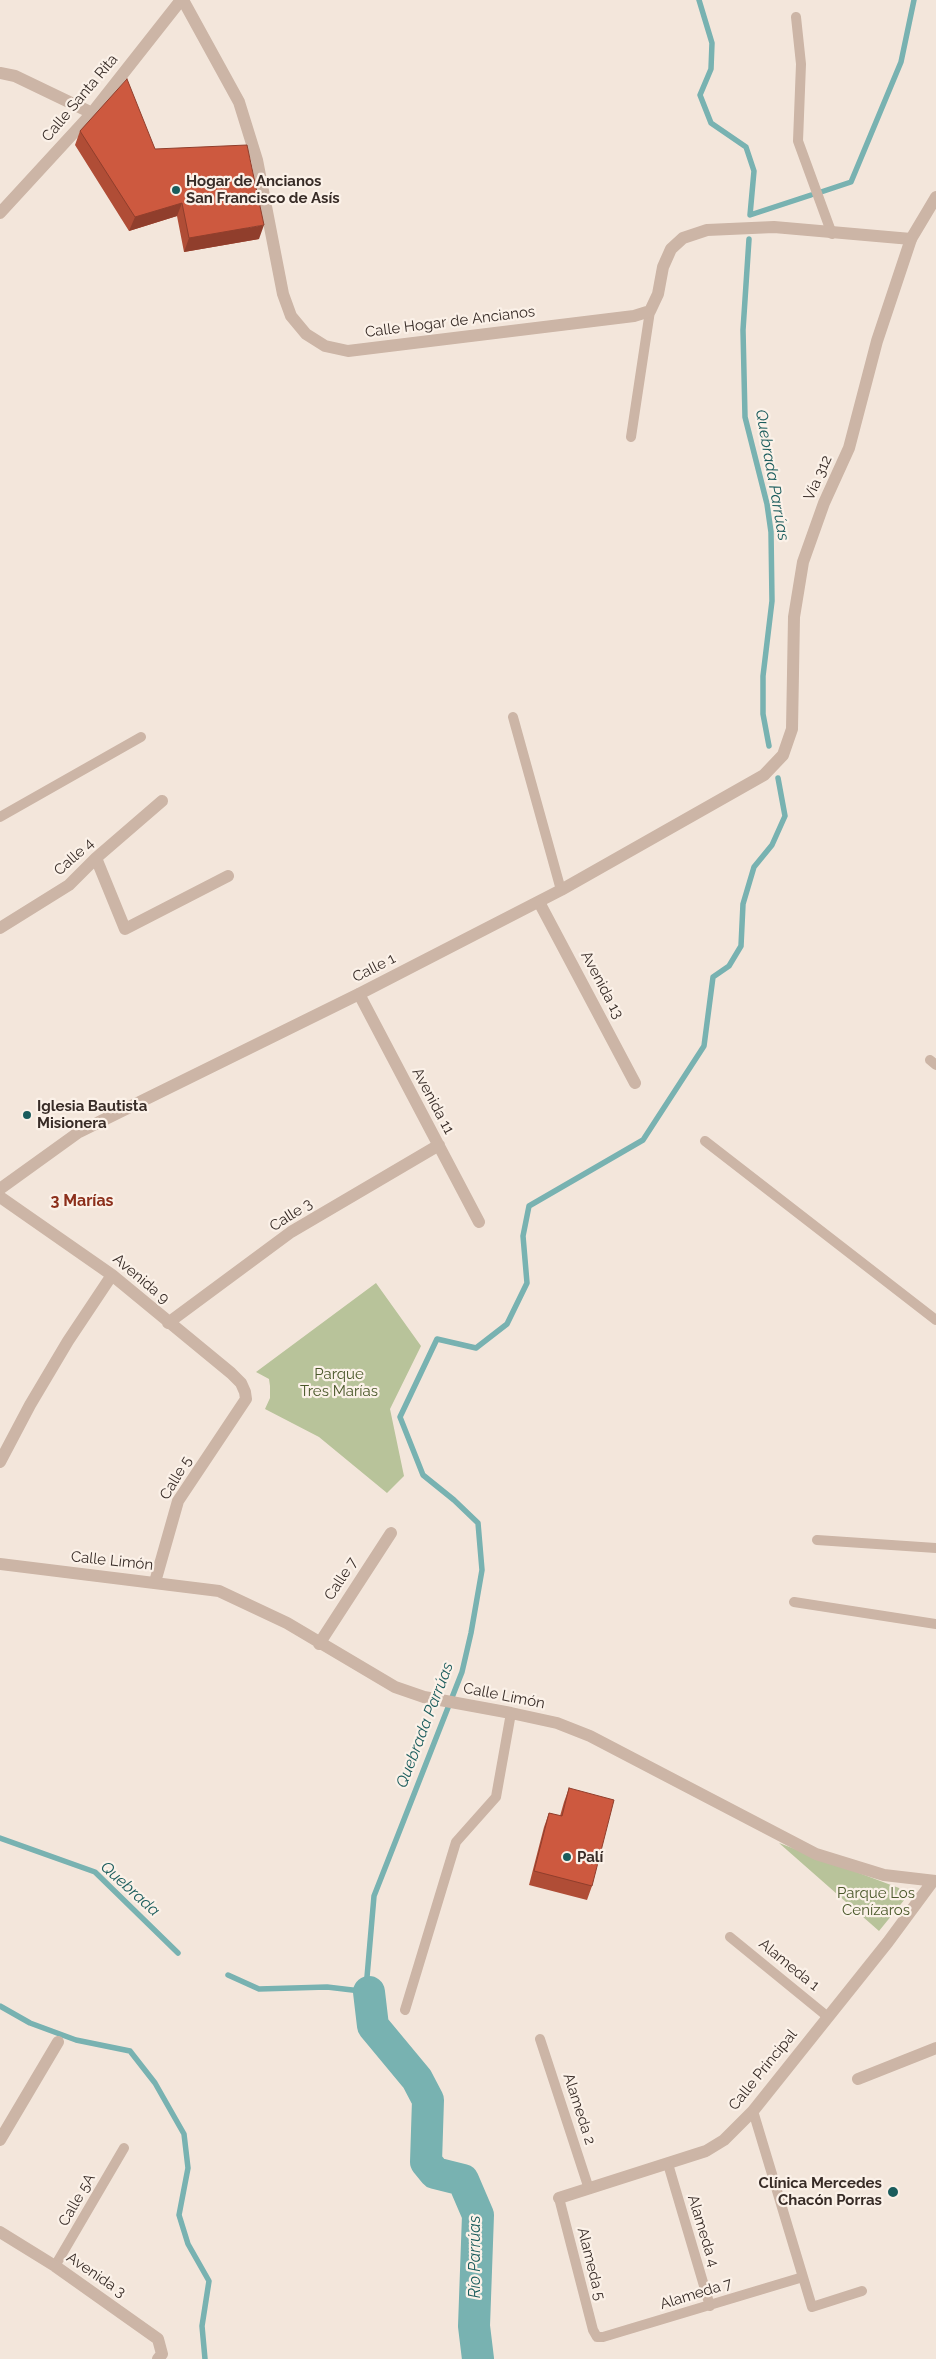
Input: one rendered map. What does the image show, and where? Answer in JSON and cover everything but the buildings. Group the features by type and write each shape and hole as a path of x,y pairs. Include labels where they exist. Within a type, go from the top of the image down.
{"street":[{"name":"Calle Santa Rita","path":"0,213 92,113 182,0"},
{"name":"Calle Hogar de Ancianos","path":"182,0 239,102 257,160 283,294 291,316 306,334 325,346 348,351 634,316 650,312"},
{"path":"0,73 15,76 92,113"},
{"name":"Vía 312","path":"764,775 783,755 792,729 794,616 803,562 824,503 849,448 877,341 911,239 936,197"},
{"path":"650,312 658,294 663,267 671,249 684,238 708,230 774,227 832,234 911,239"},
{"name":"Calle 1","path":"0,1189 79,1132 359,994 539,902 764,775"},
{"name":"Calle 4","path":"0,928 69,885 96,858 162,800"},
{"path":"96,858 125,929 228,876"},
{"name":"Avenida 13","path":"539,902 635,1083"},
{"name":"Avenida 11","path":"359,994 479,1222"},
{"name":"Calle 3","path":"168,1322 292,1232 438,1146"},
{"name":"Avenida 9","path":"0,1196 112,1275 231,1373 241,1383 246,1399"},
{"path":"0,1462 30,1405 68,1341 112,1275"},
{"name":"Calle 5","path":"155,1582 178,1501 246,1399"},
{"name":"Calle 7","path":"319,1644 391,1532"},
{"name":"Calle Limón","path":"0,1564 219,1591 287,1623 319,1644 394,1687 424,1697 511,1713 557,1724 590,1736 816,1854 884,1874 935,1881"},
{"name":"Calle Principal","path":"559,2198 668,2164 706,2151 716,2145 753,2111 935,1881"},
{"path":"0,2140 58,2042"},
{"path":"858,2079 936,2048"},
{"name":"Avenida 3","path":"0,2232 56,2266 158,2339 160,2356"}],"lane":[{"path":"796,17 801,64 798,141 832,234"},
{"path":"631,437 650,312"},
{"path":"513,717 560,890"},
{"path":"0,817 141,737"},
{"path":"705,1141 936,1320"},
{"path":"817,1540 936,1548"},
{"path":"794,1602 936,1624"},
{"path":"405,2010 456,1842 496,1796 511,1713"},
{"name":"Alameda 1","path":"730,1937 828,2017"},
{"name":"Alameda 2","path":"540,2039 589,2189"},
{"path":"753,2111 812,2307 862,2291"},
{"name":"Calle 5A","path":"56,2266 124,2148"},
{"name":"Alameda 4","path":"668,2164 710,2306"},
{"name":"Alameda 5","path":"559,2198 593,2330 597,2337"},
{"name":"Alameda 7","path":"597,2337 603,2337 710,2306 803,2277"}],"green space":[{"name":"Parque Tres Marías","path":"376,1283 421,1346 390,1409 404,1476 387,1493 319,1437 265,1409 270,1398 269,1379 256,1372"},
{"name":"Parque Los Cenízaros","path":"779,1843 899,1888 905,1899 879,1931"}],"waterway":[{"name":"Quebrada Parrúas","path":"699,0 712,43 711,69 700,95 711,123 746,147 754,171 750,215 811,195"},
{"path":"821,192 851,182 901,62 914,0"},
{"name":"Quebrada Parrúas","path":"749,239 743,330 745,417 767,504 771,532 772,601 763,676 763,714 769,746"},
{"name":"Quebrada Parrúas","path":"228,1975 259,1989 327,1987 369,1992 367,1977 374,1896 462,1672 482,1570 478,1523 454,1500 423,1475 400,1417 437,1339 476,1348 507,1324 527,1283 523,1236 529,1206 643,1140 704,1046 713,977 729,966 741,946 743,904 754,867 772,845 785,816 778,778"},
{"name":"Quebrada","path":"0,1838 95,1872 178,1953"},
{"name":"Río Parrúas","path":"369,1992 373,2026 417,2079 428,2100 426,2162 435,2173 463,2180 478,2215 474,2326 478,2359"},
{"path":"0,2006 30,2023 76,2040 130,2051 155,2083 184,2134 188,2168 179,2215 188,2244 209,2281 202,2326 205,2359"}],"place":[{"name":"Hogar de Ancianos San Francisco de Asís","path":"176,190"},
{"name":"Iglesia Bautista Misionera","path":"27,1115"},
{"name":"Palí","path":"567,1857"},
{"name":"Clínica Mercedes Chacón Porras","path":"893,2192"}],"district":[{"name":"3 Marías","path":"82,1201"}]}
